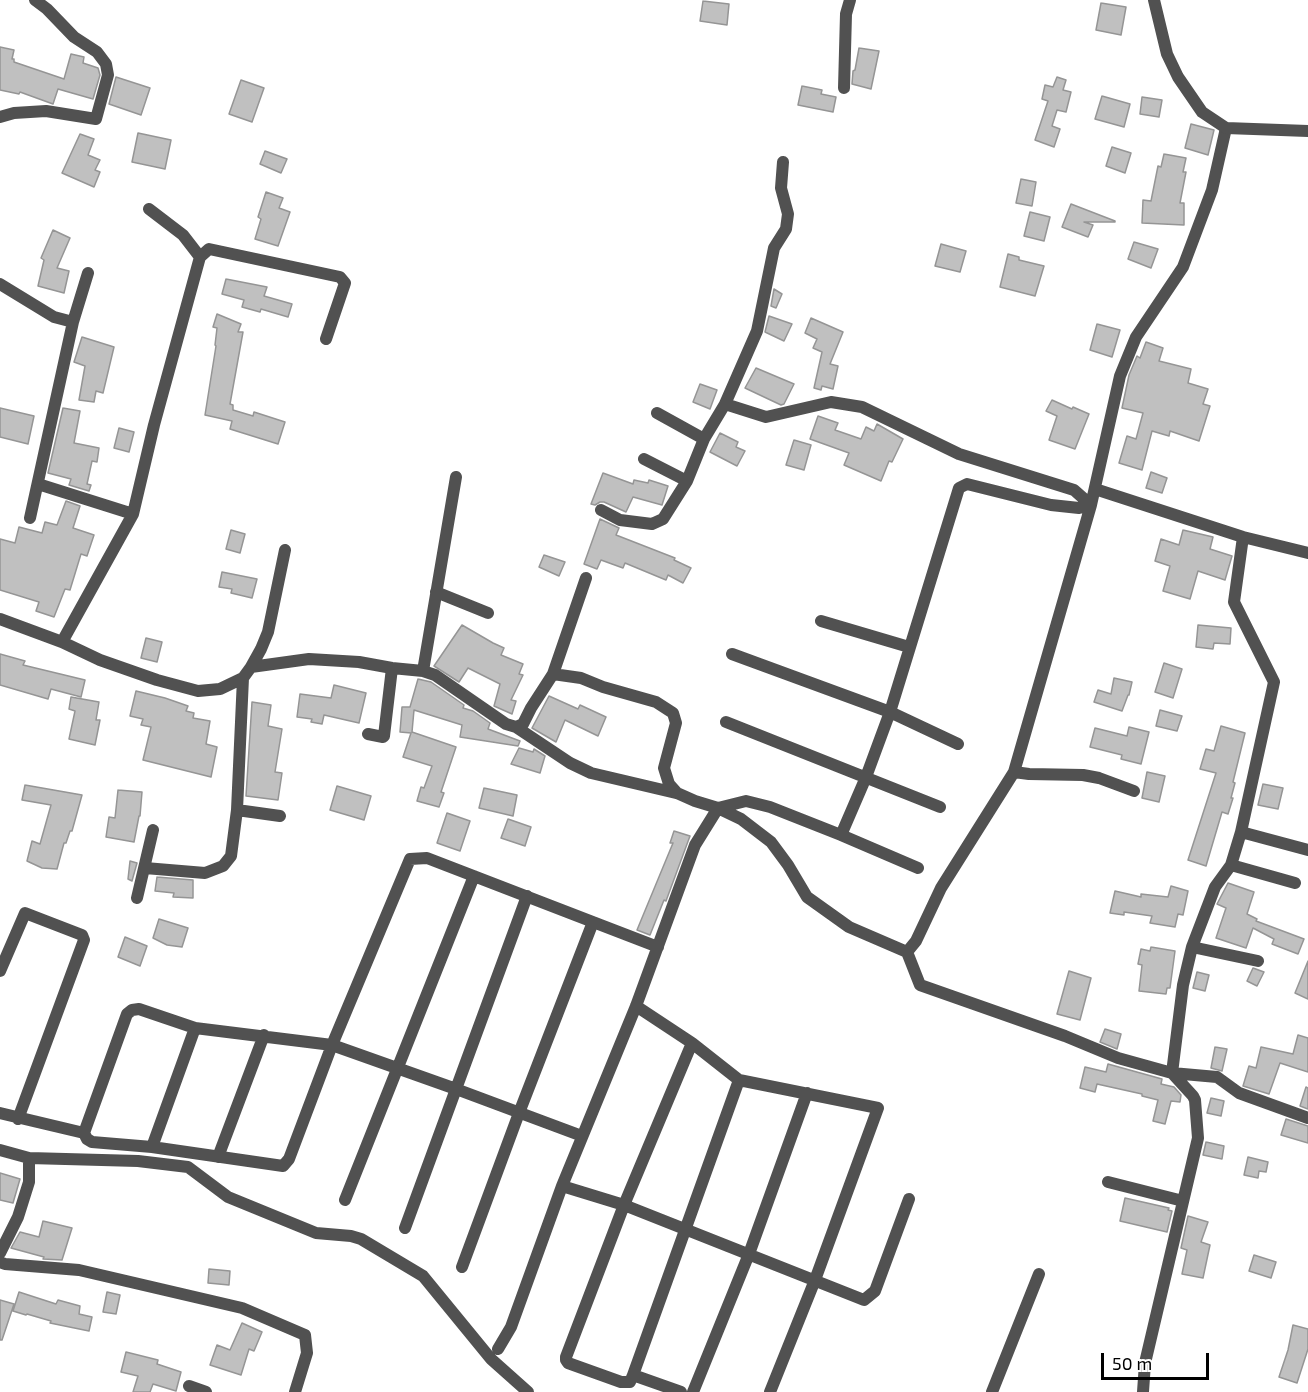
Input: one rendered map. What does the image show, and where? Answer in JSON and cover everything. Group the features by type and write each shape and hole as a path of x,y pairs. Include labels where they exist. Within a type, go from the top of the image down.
{"street":[{"path":"0,117 14,113 46,111 96,119 108,75 106,64 97,52 74,37 35,0"},
{"path":"844,88 846,14 850,0"},
{"path":"1154,0 1167,54 1178,77 1202,112 1226,128 1308,131"},
{"path":"907,952 916,941 941,888 1014,772 1091,505 1120,376 1136,337 1183,267 1212,190 1226,128"},
{"path":"601,510 620,520 652,524 663,519 687,482 704,440 725,404 757,331 774,248 786,229 788,214 781,188 783,162"},
{"path":"149,210 183,235 200,257"},
{"path":"62,642 133,514 157,413 200,257 209,249 340,277 345,283 326,339"},
{"path":"30,518 74,322 88,273"},
{"path":"0,284 54,317 74,322"},
{"path":"725,404 766,417 831,402 862,407 959,454 1074,490 1091,505"},
{"path":"657,412 704,440"},
{"path":"644,459 687,482"},
{"path":"423,670 456,477"},
{"path":"38,484 133,514"},
{"path":"842,835 890,712 959,488 967,484 1051,505 1079,508 1091,505"},
{"path":"1095,489 1243,537 1308,553"},
{"path":"1143,1392 1145,1363 1198,1138 1196,1100 1172,1073 1183,985 1192,947 1215,887 1231,865 1241,832 1274,682 1234,602 1243,537"},
{"path":"0,619 156,680 198,691 220,689 243,678 261,649 268,632 285,550"},
{"path":"516,727 523,724 553,674 586,578"},
{"path":"436,592 488,613"},
{"path":"821,621 909,647"},
{"path":"732,654 890,712 958,744"},
{"path":"251,667 309,659 359,662 392,668 423,670 435,675 506,724 516,727 570,763 591,773 677,793 741,819 771,842 807,897 849,927 907,952 920,985 1065,1036 1118,1058 1172,1073 1217,1077 1239,1093 1308,1118"},
{"path":"368,734 384,736 392,668"},
{"path":"553,674 581,678 603,687 656,702 673,713 676,723 664,768 669,784 677,793"},
{"path":"145,868 205,873 223,866 231,856 237,810 243,678"},
{"path":"726,722 940,807"},
{"path":"1014,772 1100,778 1134,791"},
{"path":"498,1349 511,1328 562,1186 636,1006 695,845 718,808 746,801 770,807 918,868"},
{"path":"237,810 280,816"},
{"path":"137,898 153,830"},
{"path":"1241,832 1308,850"},
{"path":"582,1136 332,1045 195,1028 139,1009 127,1014 84,1133 92,1142 152,1147 283,1166 289,1159 332,1045 410,859 427,858 658,947"},
{"path":"1231,865 1295,882"},
{"path":"345,1200 474,876"},
{"path":"405,1228 527,896"},
{"path":"0,971 25,913 81,935 84,940 18,1119"},
{"path":"462,1267 593,922"},
{"path":"1192,947 1258,962"},
{"path":"636,1006 692,1043 739,1080 878,1108 815,1280 770,1392"},
{"path":"152,1147 195,1028"},
{"path":"219,1157 264,1035"},
{"path":"692,1043 624,1205 566,1357 568,1363 621,1382 630,1382 739,1080"},
{"path":"693,1392 749,1254 807,1093"},
{"path":"0,1113 84,1133"},
{"path":"0,1150 29,1158 138,1161 188,1167 228,1197 316,1233 361,1239 423,1276 491,1359 528,1392"},
{"path":"0,1253 18,1217 28,1182 29,1158"},
{"path":"1108,1182 1183,1201"},
{"path":"562,1186 624,1205 864,1300 875,1291 909,1199"},
{"path":"0,1262 79,1270 242,1308 305,1335 307,1353 294,1392"},
{"path":"993,1392 1039,1274"},
{"path":"633,1375 681,1392"},
{"path":"189,1386 206,1392"}],"building":[{"path":"703,1 729,4 727,25 700,21"},
{"path":"1101,3 1126,7 1121,35 1096,30"},
{"path":"0,47 14,50 12,59 14,62 64,79 71,54 84,57 83,63 98,68 100,75 93,99 58,89 53,104 20,92 19,94 0,90"},
{"path":"859,48 879,51 871,89 852,84"},
{"path":"116,77 150,88 141,115 109,104"},
{"path":"1057,77 1066,80 1063,90 1071,92 1066,112 1057,110 1052,126 1060,129 1054,147 1035,140 1048,101 1042,99 1045,85 1053,87"},
{"path":"241,80 264,88 252,122 229,114"},
{"path":"802,86 822,90 821,94 836,97 833,112 798,105"},
{"path":"1102,96 1130,104 1124,127 1095,119"},
{"path":"1142,97 1162,100 1159,117 1140,114"},
{"path":"1191,124 1214,130 1208,155 1185,148"},
{"path":"138,133 171,140 165,169 132,162"},
{"path":"80,134 94,139 88,155 100,160 95,170 100,172 94,187 62,173"},
{"path":"1112,147 1131,153 1125,173 1106,166"},
{"path":"265,151 287,159 281,173 260,164"},
{"path":"1164,154 1186,158 1183,172 1186,172 1180,203 1184,203 1184,225 1142,223 1143,200 1151,201 1158,166 1161,167"},
{"path":"1021,179 1036,182 1032,206 1016,203"},
{"path":"266,192 283,198 279,208 290,212 278,246 255,239 261,219 258,217"},
{"path":"1071,204 1115,222 1084,222 1093,225 1088,237 1062,227"},
{"path":"1030,212 1050,217 1044,241 1024,236"},
{"path":"53,230 70,238 57,268 69,271 64,293 38,286 44,260 41,258"},
{"path":"1134,242 1158,249 1151,268 1128,259"},
{"path":"941,244 966,251 960,272 935,266"},
{"path":"1008,254 1019,257 1019,260 1044,266 1035,296 1000,287"},
{"path":"226,279 267,287 264,296 292,304 288,317 261,309 260,312 242,307 244,300 222,294"},
{"path":"774,289 782,294 776,308 771,306"},
{"path":"217,314 241,324 238,332 243,332 230,404 233,405 233,410 253,416 254,412 285,422 278,444 230,429 232,421 205,415 216,346 217,328 213,327"},
{"path":"769,316 792,324 784,341 765,332"},
{"path":"811,318 843,332 830,364 838,366 833,389 822,386 821,390 814,388 822,352 813,348 817,339 805,333"},
{"path":"1097,324 1120,330 1112,357 1090,350"},
{"path":"82,337 114,347 103,393 96,391 94,402 79,400 85,366 74,362"},
{"path":"1146,342 1163,348 1159,361 1191,369 1188,383 1208,389 1203,404 1210,406 1199,441 1170,431 1169,436 1152,431 1142,470 1119,463 1127,436 1136,439 1143,413 1122,408 1129,375 1137,356 1140,358"},
{"path":"756,368 794,384 784,404 781,405 745,388"},
{"path":"700,384 717,390 710,409 693,402"},
{"path":"1052,400 1089,414 1075,449 1049,440 1057,416 1046,411"},
{"path":"0,408 34,416 28,444 0,437"},
{"path":"63,408 80,411 74,443 99,448 97,462 92,461 87,484 91,485 89,491 69,485 71,479 48,473"},
{"path":"818,416 838,423 835,430 861,439 866,427 874,431 877,424 903,439 892,462 889,461 881,481 844,465 849,453 810,439"},
{"path":"119,428 134,432 129,452 114,448"},
{"path":"720,433 738,442 736,447 745,451 737,466 710,452"},
{"path":"794,440 811,445 804,470 786,465"},
{"path":"1151,472 1167,478 1162,493 1146,488"},
{"path":"603,473 633,484 634,480 648,483 649,480 668,486 662,505 633,497 626,512 604,502 591,504"},
{"path":"66,501 80,506 73,528 94,535 87,556 81,554 70,590 65,589 54,617 36,611 39,602 0,590 0,539 15,543 19,527 42,533 45,522 57,525"},
{"path":"600,519 619,528 616,535 675,558 674,560 691,568 683,583 668,575 666,580 625,563 623,568 601,560 597,569 584,564"},
{"path":"231,530 245,534 240,553 226,549"},
{"path":"1183,530 1213,537 1210,549 1232,556 1225,580 1198,571 1190,599 1163,591 1170,566 1155,561 1161,539 1179,545"},
{"path":"544,555 565,562 559,576 539,567"},
{"path":"222,572 257,579 252,598 231,593 232,589 219,587"},
{"path":"462,625 504,648 501,655 523,664 519,674 523,675 511,700 516,701 512,714 494,706 500,684 468,668 459,682 434,666"},
{"path":"1198,625 1231,628 1230,644 1214,643 1213,649 1196,647"},
{"path":"146,638 162,642 157,662 141,658"},
{"path":"0,654 25,661 23,665 85,680 81,697 51,689 48,699 0,685"},
{"path":"1164,663 1182,669 1173,698 1155,692"},
{"path":"1114,678 1132,682 1122,711 1094,702 1098,690 1111,694"},
{"path":"418,679 431,682 464,705 463,708 473,711 490,723 488,729 520,741 518,746 460,737 462,725 414,710 412,732 456,747 441,792 444,793 439,807 417,801 421,787 424,788 432,766 403,757 411,733 400,732 402,707 410,707"},
{"path":"334,685 366,693 359,723 324,715 322,724 311,722 312,719 297,717 300,694 331,698"},
{"path":"136,691 188,706 186,711 194,713 193,718 210,721 206,744 217,747 211,777 143,760 151,727 141,725 143,719 130,716"},
{"path":"549,696 578,709 580,705 606,717 598,736 565,720 556,742 532,728"},
{"path":"71,697 99,702 96,720 100,720 95,745 69,739 75,711 69,709"},
{"path":"252,702 271,705 268,726 282,729 275,772 282,773 278,800 246,796"},
{"path":"1160,710 1182,716 1177,731 1156,726"},
{"path":"1221,726 1245,733 1233,782 1235,783 1231,798 1233,798 1228,814 1222,812 1206,866 1188,860 1216,773 1200,769 1206,749 1214,751"},
{"path":"1129,727 1149,732 1141,764 1121,759 1122,755 1090,747 1095,728 1127,736"},
{"path":"519,748 533,752 534,749 545,756 540,773 511,764"},
{"path":"1147,772 1165,776 1159,802 1142,798"},
{"path":"1263,784 1283,788 1278,809 1258,805"},
{"path":"25,785 82,795 72,831 64,843 57,869 42,868 27,861 32,841 40,844 51,805 22,800"},
{"path":"337,786 371,796 364,820 330,810"},
{"path":"484,788 517,795 513,816 479,808"},
{"path":"118,790 142,792 140,816 134,842 106,837 109,817 115,818"},
{"path":"447,813 470,821 460,851 437,843"},
{"path":"508,819 531,827 525,846 501,838"},
{"path":"674,831 690,836 666,901 664,900 650,935 637,930 673,843 670,843"},
{"path":"130,861 137,863 132,881 128,879"},
{"path":"157,877 193,880 193,898 173,897 174,893 155,891"},
{"path":"1228,883 1254,892 1247,914 1257,919 1256,921 1304,939 1298,954 1272,944 1274,939 1253,928 1246,948 1216,938 1226,908 1217,904"},
{"path":"1171,886 1188,891 1183,915 1178,914 1175,927 1150,923 1152,916 1124,912 1124,915 1110,913 1115,891 1141,897 1141,894 1168,897"},
{"path":"159,919 188,928 182,947 167,945 153,938"},
{"path":"125,937 147,946 140,966 118,957"},
{"path":"1151,947 1175,951 1170,988 1167,988 1166,994 1139,991 1142,965 1138,964 1141,949 1150,951"},
{"path":"1308,961 1308,999 1295,993"},
{"path":"1253,968 1264,972 1257,986 1247,981"},
{"path":"1069,971 1091,978 1080,1020 1057,1014"},
{"path":"1197,972 1209,975 1205,991 1193,988"},
{"path":"1105,1029 1121,1034 1117,1049 1100,1042"},
{"path":"1298,1035 1308,1038 1308,1072 1280,1063 1269,1094 1243,1086 1249,1066 1256,1068 1261,1047 1293,1054"},
{"path":"1215,1047 1227,1049 1222,1071 1211,1068"},
{"path":"1108,1064 1162,1079 1161,1084 1174,1087 1181,1095 1180,1102 1171,1101 1165,1124 1153,1121 1158,1100 1097,1084 1095,1092 1080,1088 1085,1067 1106,1072"},
{"path":"1306,1087 1308,1088 1308,1109 1300,1106"},
{"path":"1211,1098 1224,1101 1221,1116 1207,1113"},
{"path":"1286,1119 1308,1126 1308,1143 1281,1135"},
{"path":"1206,1142 1224,1146 1222,1159 1203,1155"},
{"path":"1248,1157 1268,1162 1266,1172 1259,1171 1258,1178 1244,1175"},
{"path":"0,1173 20,1179 13,1203 0,1200"},
{"path":"1125,1198 1169,1208 1168,1210 1172,1211 1167,1232 1120,1221"},
{"path":"1188,1216 1208,1222 1201,1242 1210,1245 1203,1278 1182,1274 1187,1250 1181,1248"},
{"path":"43,1221 72,1228 62,1260 43,1259 44,1257 11,1248 20,1232 39,1237"},
{"path":"1254,1255 1276,1262 1271,1278 1249,1271"},
{"path":"209,1269 230,1271 229,1285 208,1283"},
{"path":"19,1292 56,1304 58,1300 80,1306 79,1314 92,1317 89,1331 50,1323 51,1321 13,1311"},
{"path":"107,1292 120,1295 116,1314 103,1312"},
{"path":"0,1300 14,1304 2,1340 0,1340"},
{"path":"242,1323 262,1332 254,1351 249,1349 241,1375 210,1365 217,1345 230,1350"},
{"path":"1293,1325 1308,1329 1308,1349 1297,1383 1279,1377"},
{"path":"126,1352 158,1360 157,1364 181,1372 176,1391 153,1384 150,1392 133,1392 138,1376 121,1372"}]}
